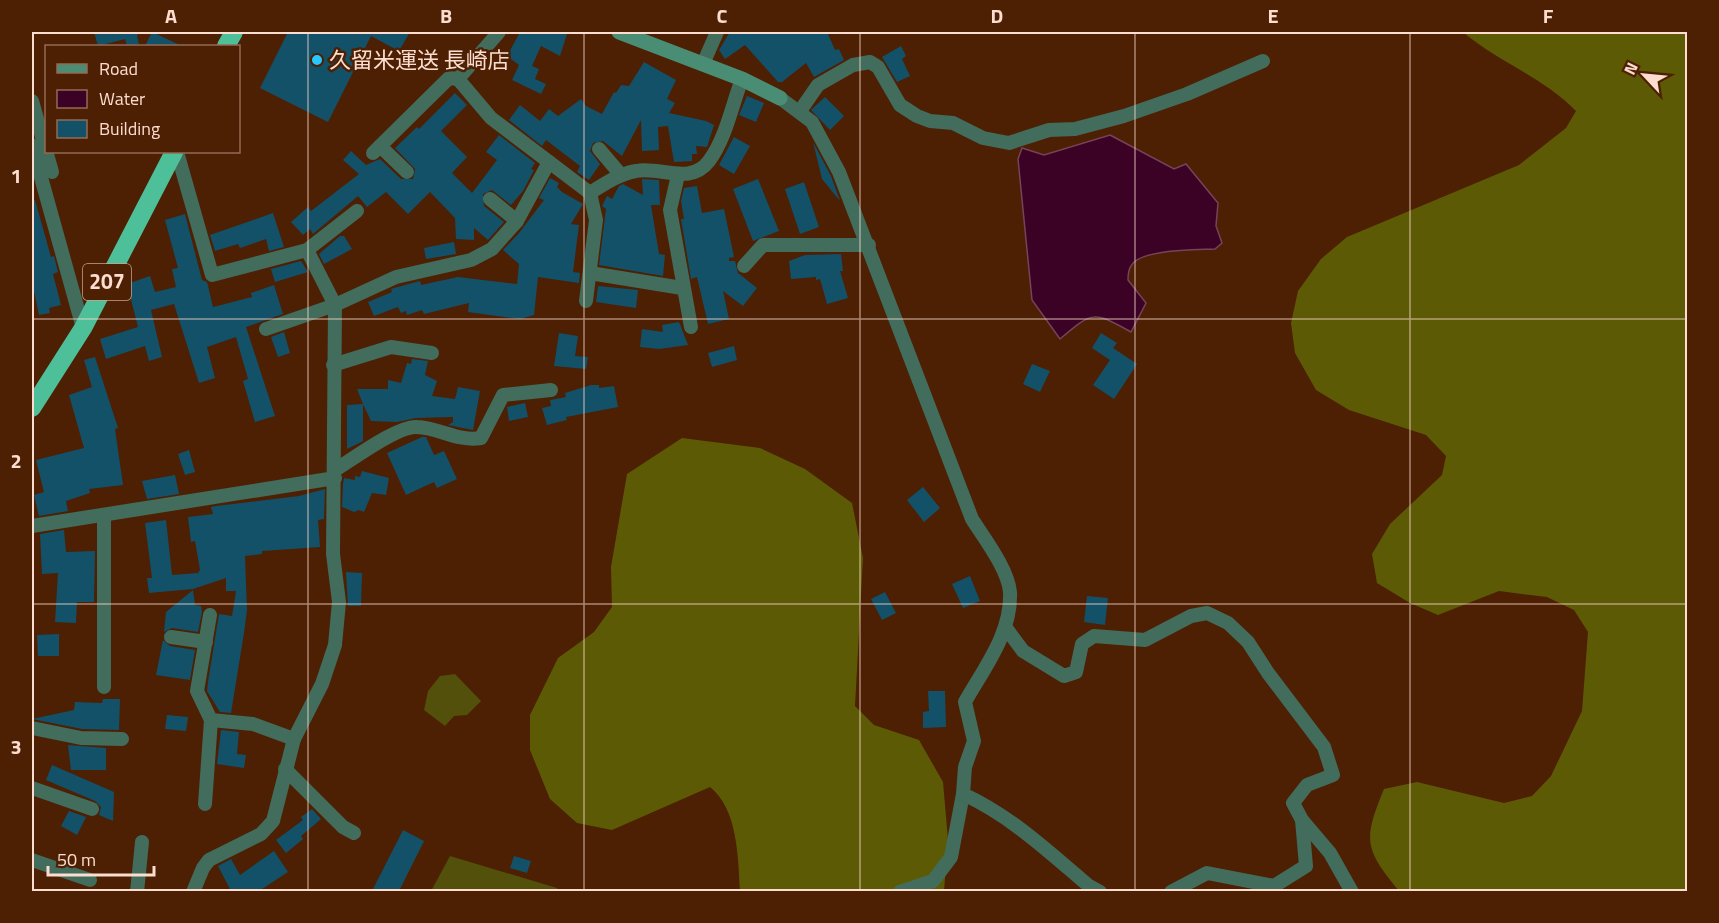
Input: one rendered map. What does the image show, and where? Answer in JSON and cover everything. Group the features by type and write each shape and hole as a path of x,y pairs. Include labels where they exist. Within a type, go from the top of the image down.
{"highway":[{"name":"207","path":"32,408 83,328 174,153"}],"street":[{"path":"458,79 499,32"},
{"path":"619,32 742,79 780,98 812,122 825,143 868,245 972,519 995,554 1010,591 1006,628 966,702 974,741 964,767 963,794 951,858 933,881 900,891"},
{"path":"703,64 717,32"},
{"path":"800,111 818,85 853,65 870,62 878,67 900,105 917,116 930,121 953,123 983,138 1009,143 1049,130 1076,129 1124,116 1187,94 1263,61"},
{"path":"407,172 376,150 449,78 458,79 491,118 590,193 596,220 586,301"},
{"path":"590,193 621,175 645,169 661,170 678,175 700,170 708,162 742,79"},
{"path":"32,101 45,147"},
{"path":"32,145 83,328"},
{"path":"599,149 621,175"},
{"path":"47,153 52,172"},
{"path":"175,153 212,274 307,249 357,211"},
{"path":"266,329 335,305 396,277 471,260 492,249 518,221 549,162"},
{"path":"678,175 670,210 682,288 691,327"},
{"path":"490,199 518,221"},
{"path":"744,266 763,245 868,245"},
{"path":"193,891 209,860 261,834 273,821 294,739 322,684 335,645 339,602 333,554 335,305 307,249"},
{"path":"590,273 682,288"},
{"path":"333,365 391,347 432,353"},
{"path":"32,526 104,516 335,474 414,426 434,429 455,438 481,438 503,395 550,390"},
{"path":"104,516 104,687"},
{"path":"1006,628 1023,651 1064,676 1076,672 1082,644 1094,636 1145,640 1191,616 1207,613 1228,623 1248,642 1268,674 1324,747 1333,775 1307,785 1293,803 1302,820 1330,853 1352,891"},
{"path":"205,804 211,720 197,692 210,615"},
{"path":"171,637 206,642"},
{"path":"211,720 253,724 294,739"},
{"path":"32,728 81,738 122,738"},
{"path":"285,769 343,827 354,833"},
{"path":"32,788 92,809"},
{"path":"963,794 988,805 1023,829 1089,886 1100,891"},
{"path":"1171,891 1207,873 1274,885 1306,866 1302,820"},
{"path":"137,891 142,842"},
{"path":"32,860 90,880"}],"shaded area":[{"path":"1463,32 1687,32 1687,891 1399,891 1379,864 1370,843 1373,820 1384,789 1417,782 1504,803 1532,796 1551,776 1582,711 1588,632 1574,610 1547,597 1499,591 1438,615 1410,603 1377,583 1372,554 1390,524 1442,475 1446,456 1426,435 1349,410 1316,390 1295,353 1291,323 1298,291 1321,259 1347,237 1519,165 1566,128 1576,111 1535,79"},
{"path":"682,438 760,448 805,469 852,503 863,558 855,706 874,725 919,740 943,782 948,840 944,891 740,891 737,849 731,821 719,796 710,787 612,830 577,823 550,799 530,750 530,715 558,658 594,632 612,607 611,567 627,474"},
{"path":"455,674 481,701 467,715 454,716 445,726 424,710 428,691 440,676"},
{"path":"450,856 557,888 558,891 431,891"}],"water":[{"path":"1110,135 1174,169 1186,164 1218,203 1216,226 1222,243 1215,249 1156,253 1136,260 1130,267 1128,280 1146,303 1131,332 1109,320 1094,317 1080,323 1060,339 1032,300 1018,159 1022,148 1044,155"}],"building":[{"path":"94,32 139,32 137,36 139,44 127,45 125,39 98,45"},
{"path":"152,32 180,45 146,45"},
{"name":"久留米運送 長崎店","path":"288,32 410,32 399,51 371,36 328,122 260,88"},
{"path":"520,32 567,34 560,56 541,46 532,66 539,69 535,79 546,84 541,94 512,80 519,65 507,56"},
{"path":"730,32 827,32 835,50 839,49 844,60 814,77 806,63 782,82 778,82 745,45 725,59 719,50"},
{"path":"901,46 906,56 902,59 910,76 897,82 882,57"},
{"path":"644,62 676,80 667,99 675,103 669,113 706,121 714,125 707,147 696,146 697,154 692,154 692,161 674,162 668,126 658,127 659,150 642,151 641,120 622,156 603,141 593,143 590,151 600,164 589,180 577,172 580,166 546,140 542,146 509,120 520,105 540,121 549,109 558,116 581,99 586,106 602,114 614,92 616,93 621,85 629,86"},
{"path":"455,93 467,105 441,131 467,157 452,173 472,193 497,160 486,152 499,135 535,163 531,169 534,170 523,191 511,205 492,190 483,194 484,206 504,222 488,240 474,228 474,240 456,239 455,218 430,192 408,214 386,192 367,207 358,196 313,234 310,229 303,235 291,222 308,207 311,211 359,174 343,160 351,151 366,165 380,159 401,179 413,179 415,169 395,148 417,127 419,129"},
{"path":"747,96 764,103 756,122 739,115"},
{"path":"825,97 844,116 830,130 811,110"},
{"path":"734,137 750,146 734,174 719,165"},
{"path":"813,142 831,176 840,201 822,179"},
{"path":"550,178 559,183 557,187 562,192 583,204 571,224 579,225 573,272 580,273 579,283 538,277 534,315 520,319 468,312 469,303 424,314 422,310 407,315 406,311 401,313 398,307 374,316 368,302 392,292 391,289 420,281 421,285 458,277 517,284 519,264 503,250 544,200 539,198"},
{"path":"642,179 659,180 660,205 651,205 659,254 665,255 663,276 599,265 606,209 602,206 607,196 612,199 619,186 623,184 643,195"},
{"path":"758,179 779,231 753,241 733,189"},
{"path":"804,182 819,227 800,234 785,189"},
{"path":"697,186 702,213 724,209 734,257 729,258 729,261 735,261 738,273 757,288 743,306 723,291 729,319 708,324 697,277 691,279 681,219 684,219 681,201 684,188"},
{"path":"32,200 35,200 51,257 54,256 58,272 53,274 61,305 49,308 50,313 39,315 32,282"},
{"path":"273,213 284,247 269,251 266,239 240,248 238,244 215,251 210,235"},
{"path":"185,214 202,280 207,282 213,307 252,297 251,293 274,285 283,314 246,327 275,416 255,422 243,381 248,379 236,337 207,347 215,378 199,383 174,304 151,310 162,357 149,361 145,346 106,359 100,339 138,327 127,284 150,276 155,292 176,287 172,269 178,268 165,220"},
{"path":"340,236 344,236 352,249 324,264 319,254"},
{"path":"454,242 456,254 426,259 424,248"},
{"path":"841,254 843,271 840,271 848,298 827,304 820,279 816,280 816,277 791,279 789,261 805,255"},
{"path":"301,261 308,272 275,282 271,269"},
{"path":"598,286 638,290 636,308 596,302"},
{"path":"679,322 688,345 659,349 640,347 642,329 663,332 662,325"},
{"path":"284,332 290,353 278,357 271,337"},
{"path":"559,333 578,336 575,356 588,357 586,369 554,366"},
{"path":"1101,333 1117,343 1113,348 1137,364 1114,399 1093,385 1110,360 1092,348"},
{"path":"734,346 737,360 712,367 708,353"},
{"path":"95,357 118,428 115,429 123,485 89,489 90,493 66,501 68,511 39,516 34,495 44,492 36,460 84,448 69,395 92,387 84,360"},
{"path":"412,359 428,361 425,375 437,381 432,396 455,399 458,387 480,391 473,430 448,425 453,422 453,417 416,418 397,422 371,421 357,389 388,389 388,380 401,383 407,363 411,364"},
{"path":"1032,364 1050,371 1040,392 1023,384"},
{"path":"591,385 599,385 599,388 614,386 618,407 566,417 567,420 547,425 542,408 551,406 550,400 566,397 565,393"},
{"path":"525,403 528,417 509,421 507,407"},
{"path":"363,404 363,441 347,449 347,405"},
{"path":"426,437 434,455 444,451 457,479 437,488 434,482 406,495 387,453"},
{"path":"189,450 195,472 185,475 178,454"},
{"path":"362,471 389,478 386,495 372,493 364,512 359,510 354,512 342,507 344,478 355,480 355,476 360,477"},
{"path":"175,475 179,494 147,499 142,481"},
{"path":"923,487 940,508 924,522 907,500"},
{"path":"325,489 324,519 318,520 320,547 262,551 262,554 245,556 247,610 244,633 231,713 220,712 207,691 208,682 219,614 232,616 236,591 226,591 226,578 193,589 149,593 147,578 152,578 145,523 166,520 172,575 198,573 200,570 195,541 191,542 188,517 213,514 211,507 299,496"},
{"path":"64,530 66,552 95,551 94,602 77,602 76,623 55,622 58,573 42,574 40,534"},
{"path":"346,572 362,573 361,606 348,606"},
{"path":"970,576 980,601 963,608 952,584"},
{"path":"193,590 195,605 201,606 202,612 198,632 172,628 164,632 166,612"},
{"path":"885,592 896,613 882,620 871,599"},
{"path":"1087,596 1108,598 1105,625 1084,622"},
{"path":"59,634 59,656 38,656 37,635"},
{"path":"163,640 170,646 195,650 190,680 156,675"},
{"path":"928,691 945,691 946,727 923,728 923,712 929,711"},
{"path":"103,699 120,699 119,730 82,729 32,719 74,710 75,702 102,703"},
{"path":"167,715 188,717 186,731 165,729"},
{"path":"221,730 239,732 237,754 246,755 244,768 217,764"},
{"path":"68,745 106,748 106,770 71,770"},
{"path":"52,765 114,792 113,821 99,815 101,807 95,801 46,780"},
{"path":"312,809 321,819 301,836 303,839 286,853 276,840 303,820 301,817"},
{"path":"69,811 86,817 77,835 61,826"},
{"path":"403,830 424,841 399,891 372,891"},
{"path":"274,851 288,872 259,891 231,891 218,866 231,859 240,875"},
{"path":"514,856 531,861 527,873 510,868"}],"place":[{"name":"久留米運送 長崎店","path":"317,60"}]}
